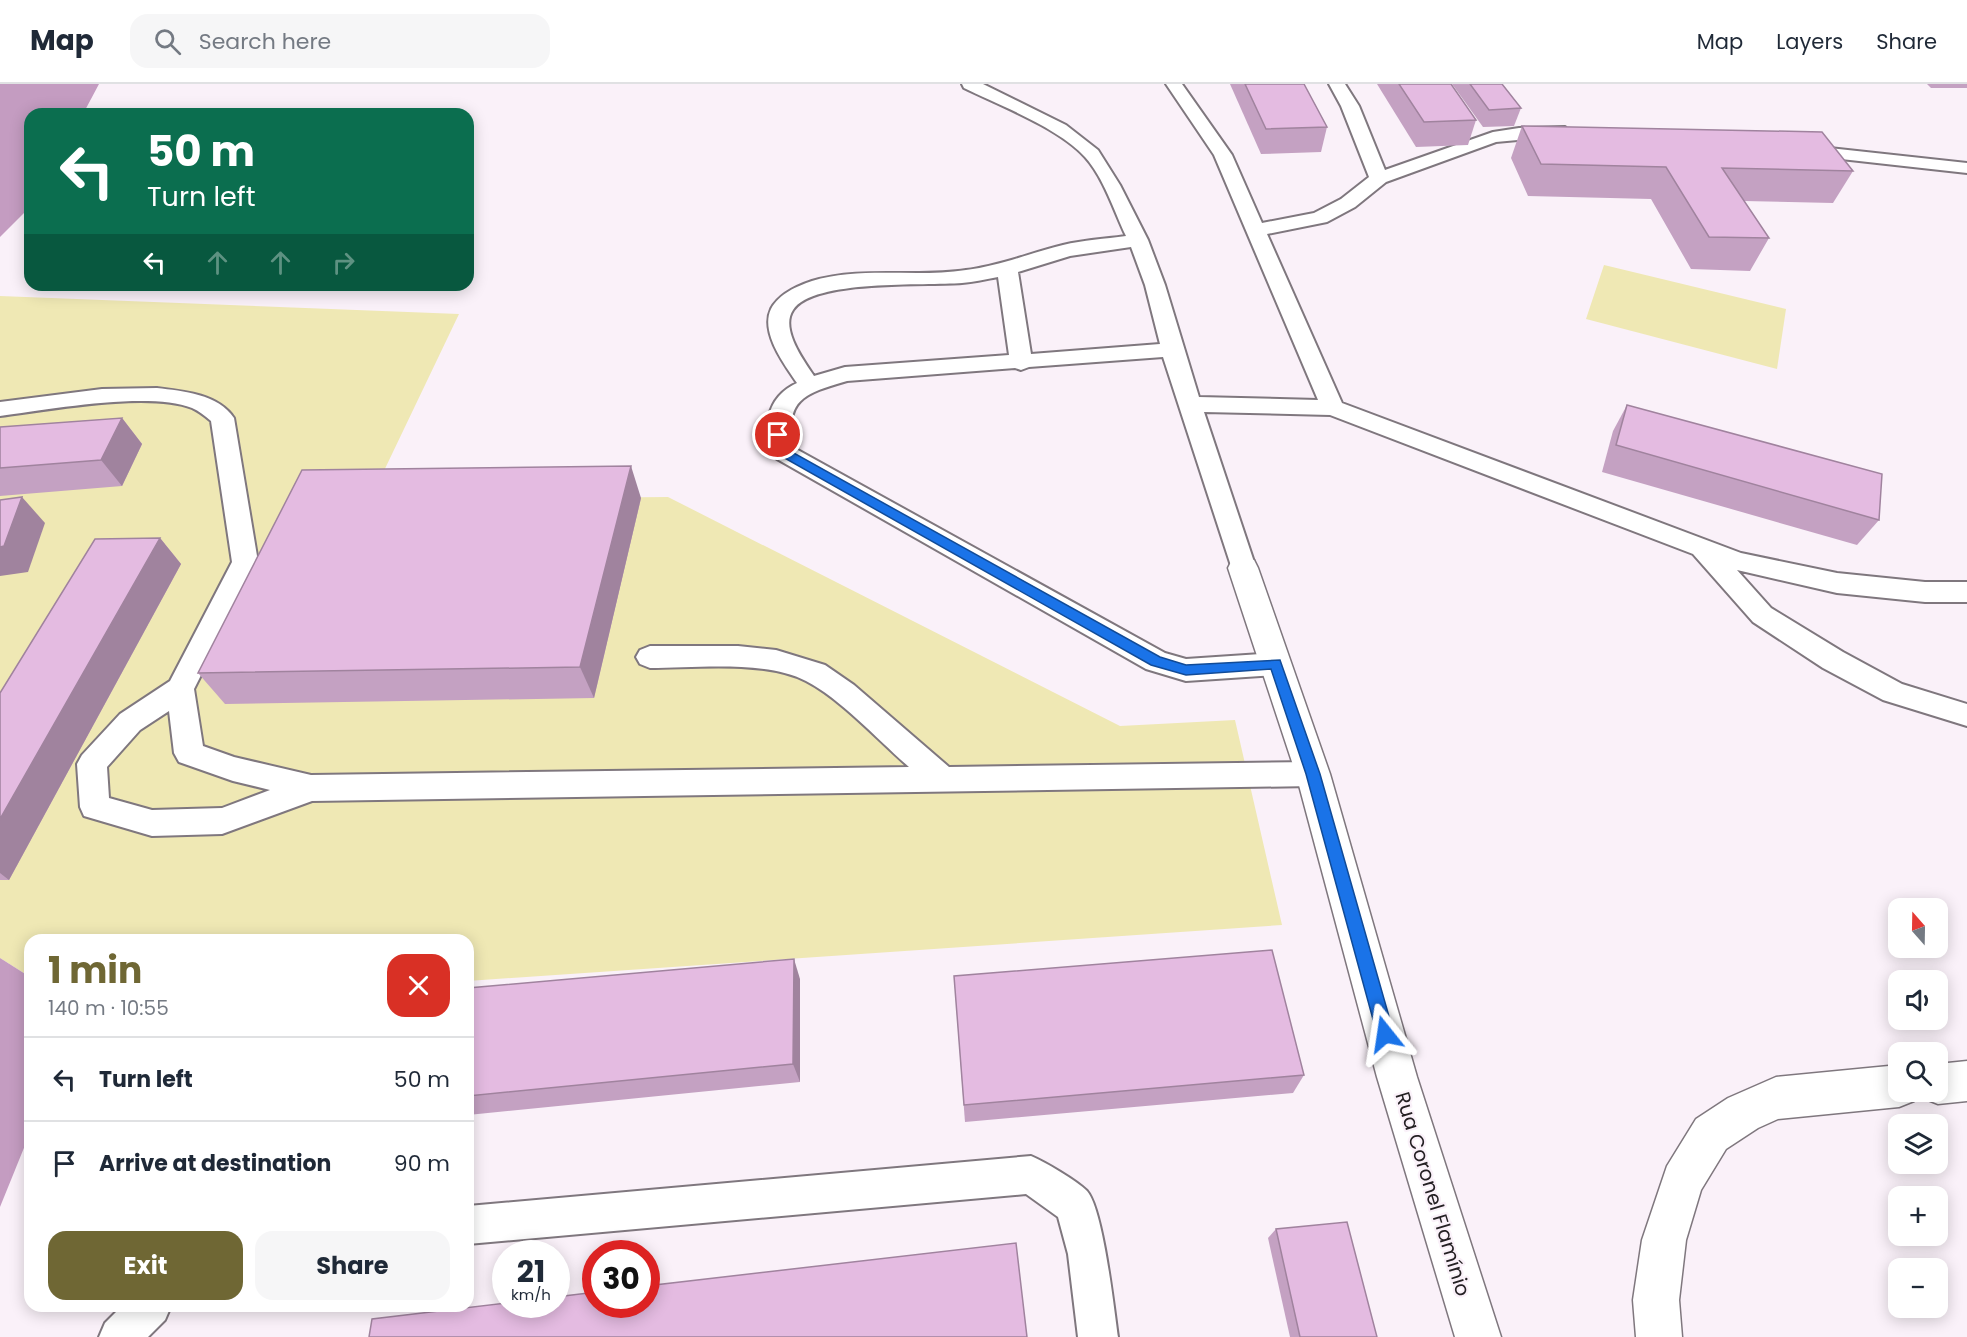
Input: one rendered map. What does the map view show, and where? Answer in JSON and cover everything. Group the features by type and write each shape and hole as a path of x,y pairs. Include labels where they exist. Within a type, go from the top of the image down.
{"street":[{"name":"Rua Coronel Flamínio","path":"1243,568 1313,774 1397,1077 1478,1337"},
{"path":"1948,1083 1967,1081"},
{"path":"1659,1337 1656,1300 1663,1250 1682,1181 1711,1134 1743,1113 1776,1098 1888,1087"}],"lane":[{"path":"970,84 1060,129 1092,154 1112,185 1138,240 1155,285 1172,350 1243,568"},
{"path":"1174,84 1223,155 1333,408"},
{"path":"1337,84 1350,106 1379,178"},
{"path":"1257,230 1320,218 1348,203 1379,178 1493,137 1528,132 1581,131"},
{"path":"1780,148 1967,168"},
{"path":"809,386 791,358 779,328 781,310 793,297 818,286 857,281 964,277 1007,269 1067,250 1138,240"},
{"path":"1007,269 1021,363"},
{"path":"1172,350 1021,363 845,374 809,386 790,397 778,415 778,435 785,453 1156,661 1186,670 1276,664"},
{"path":"0,409 121,396 165,395 198,402 222,418 245,562 180,689 130,722 92,764 95,807 152,823 222,821 311,788"},
{"path":"1190,404 1333,408 1737,561 1837,583 1925,592 1967,592"},
{"path":"1698,545 1762,615 1833,660 1893,692 1967,715"},
{"path":"650,657 748,658 776,661 815,673 843,693 943,779"},
{"path":"180,689 189,753 233,769 311,788 1313,774"},
{"path":"474,1224 1031,1175 1074,1205 1087,1254 1098,1337"},
{"path":"119,1337 145,1312"}],"shaded area":[{"path":"0,84 99,84 86,108 24,108 24,213 0,237"},
{"path":"1604,265 1786,309 1777,369 1586,319"},
{"path":"0,296 459,314 370,500 668,497 1120,726 1235,720 1282,925 474,981 474,934 24,934 24,973 0,958"},
{"path":"0,958 24,973 24,1148 0,1207"}],"building":[{"path":"1245,84 1304,84 1327,127 1266,129"},
{"path":"1399,84 1451,84 1476,120 1424,122"},
{"path":"1470,84 1502,84 1521,108 1489,110"},
{"path":"1522,126 1822,132 1853,171 1722,168 1769,238 1709,237 1666,167 1541,164"},
{"path":"1627,405 1882,474 1879,520 1616,445"},
{"path":"122,418 101,460 0,468 0,427"},
{"path":"631,466 580,667 198,673 302,470"},
{"path":"22,497 4,546 0,547 0,500"},
{"path":"160,538 0,819 0,693 95,539"},
{"path":"1272,950 1304,1075 964,1105 954,976"},
{"path":"794,959 793,1064 474,1095 474,987"},
{"path":"1347,1222 1377,1337 1300,1337 1276,1229"},
{"path":"1016,1243 1027,1337 369,1337 372,1319 431,1312 474,1312 474,1307 492,1305 492,1318 570,1318 570,1295 582,1294 582,1318 660,1318 660,1284"}],"route":[{"path":"778,435 785,453 1156,661 1186,670 1276,664 1313,774 1385,1034"}]}
